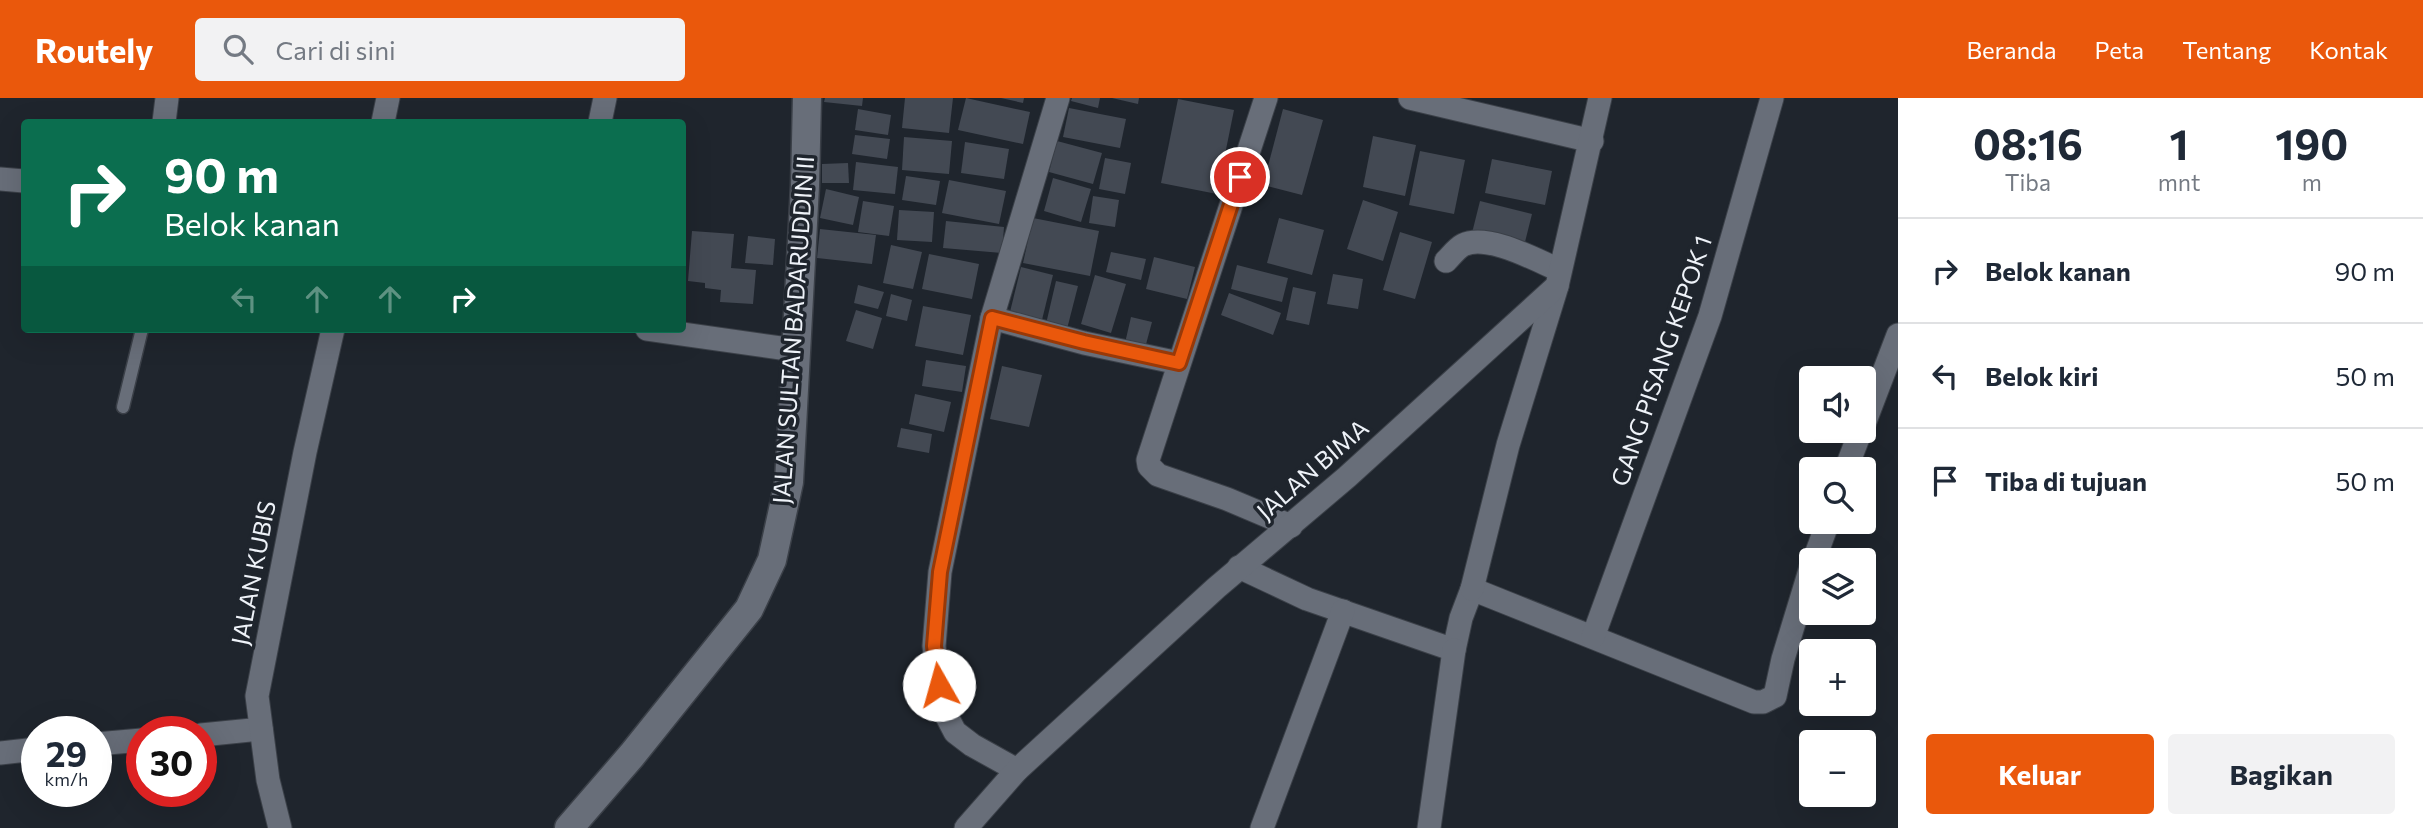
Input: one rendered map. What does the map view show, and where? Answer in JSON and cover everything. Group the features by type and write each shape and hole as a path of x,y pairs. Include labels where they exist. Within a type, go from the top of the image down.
{"street":[{"path":"164,119 167,98"},
{"path":"384,119 388,98"},
{"path":"601,119 605,98"},
{"name":"JALAN SULTAN BADARUDDIN II","path":"569,828 667,712 749,608 772,560 789,482 805,186 807,98"},
{"path":"1017,771 955,732 941,705 934,646 940,572 992,318 1058,98"},
{"path":"1266,98 1148,460 1158,475 1227,499 1291,526"},
{"path":"1410,98 1592,141"},
{"name":"GANG PISANG KEPOK 1","path":"1593,637 1710,316 1772,98"},
{"path":"1429,828 1461,618 1472,589 1507,445 1558,278 1602,100"},
{"path":"0,179 21,181"},
{"path":"1446,261 1462,245 1480,242 1504,247 1558,278"},
{"name":"JALAN BIMA","path":"971,827 1017,771 1239,567 1291,526 1558,278"},
{"path":"992,318 1179,363"},
{"name":"JALAN KUBIS","path":"280,828 268,780 257,696 304,452 332,333"},
{"path":"675,333 796,350"},
{"path":"1876,393 1898,335"},
{"path":"1239,567 1307,599 1454,650"},
{"path":"1472,589 1754,702 1775,696 1799,606"},
{"path":"1262,828 1343,611"},
{"path":"217,733 261,729"},
{"path":"0,752 21,750"}],"lane":[{"path":"123,407 141,333"}],"building":[{"path":"825,98 863,98 862,106 824,102"},
{"path":"905,98 953,98 949,133 902,128"},
{"path":"966,98 1030,112 1023,144 958,130"},
{"path":"1001,98 1024,98 1023,103"},
{"path":"1072,98 1100,98 1098,108 1071,101"},
{"path":"1112,98 1139,98 1138,104"},
{"path":"1178,99 1234,110 1217,194 1161,183"},
{"path":"1069,108 1126,119 1120,148 1063,137"},
{"path":"858,109 891,115 888,135 855,130"},
{"path":"1283,109 1323,120 1302,195 1263,185"},
{"path":"855,135 890,139 887,159 852,154"},
{"path":"1373,136 1416,145 1405,196 1363,187"},
{"path":"904,137 952,141 949,174 902,170"},
{"path":"1057,141 1102,153 1093,184 1049,172"},
{"path":"965,142 1009,149 1004,179 961,173"},
{"path":"1420,151 1465,160 1454,214 1409,205"},
{"path":"1105,158 1131,163 1125,194 1099,189"},
{"path":"1492,159 1552,171 1545,205 1485,193"},
{"path":"856,162 898,167 895,194 853,190"},
{"path":"848,163 849,183 822,183 822,164"},
{"path":"906,176 940,181 936,205 902,200"},
{"path":"1053,178 1091,189 1081,222 1044,211"},
{"path":"949,180 1006,191 999,224 942,213"},
{"path":"826,189 859,197 853,225 820,218"},
{"path":"1093,196 1119,200 1115,227 1089,223"},
{"path":"1363,200 1398,212 1383,261 1347,249"},
{"path":"863,201 894,206 889,236 858,232"},
{"path":"1480,201 1532,214 1524,246 1472,233"},
{"path":"899,210 934,212 932,242 897,240"},
{"path":"1033,218 1099,231 1090,276 1023,263"},
{"path":"1279,218 1324,230 1312,275 1267,263"},
{"path":"946,221 1004,227 1002,253 943,248"},
{"path":"820,229 876,235 872,264 817,258"},
{"path":"692,231 734,234 731,268 756,270 753,304 720,302 721,290 705,288 705,283 688,281"},
{"path":"1400,232 1432,242 1415,299 1383,290"},
{"path":"748,236 775,239 773,265 745,263"},
{"path":"891,245 922,252 913,289 883,283"},
{"path":"1111,252 1146,259 1141,280 1106,272"},
{"path":"929,254 979,264 972,299 922,289"},
{"path":"1154,257 1195,267 1187,299 1146,289"},
{"path":"1237,265 1288,278 1282,302 1231,289"},
{"path":"1021,267 1053,275 1041,324 1009,316"},
{"path":"1333,274 1363,279 1358,309 1327,304"},
{"path":"1095,275 1126,284 1111,333 1081,324"},
{"path":"1056,281 1078,286 1067,329 1046,324"},
{"path":"858,285 884,292 878,309 854,303"},
{"path":"1293,287 1316,292 1309,325 1286,320"},
{"path":"1229,293 1281,313 1273,335 1221,315"},
{"path":"891,294 912,300 907,321 886,316"},
{"path":"923,306 971,315 963,355 915,346"},
{"path":"856,310 882,318 873,349 846,341"},
{"path":"1131,317 1152,322 1145,348 1125,343"},
{"path":"926,360 966,366 962,392 922,386"},
{"path":"1002,366 1042,375 1029,427 990,419"},
{"path":"915,394 951,402 944,432 909,424"},
{"path":"901,428 932,434 929,453 897,447"}],"route":[{"path":"939,685 934,646 940,572 992,318 1179,363 1240,177"}]}
